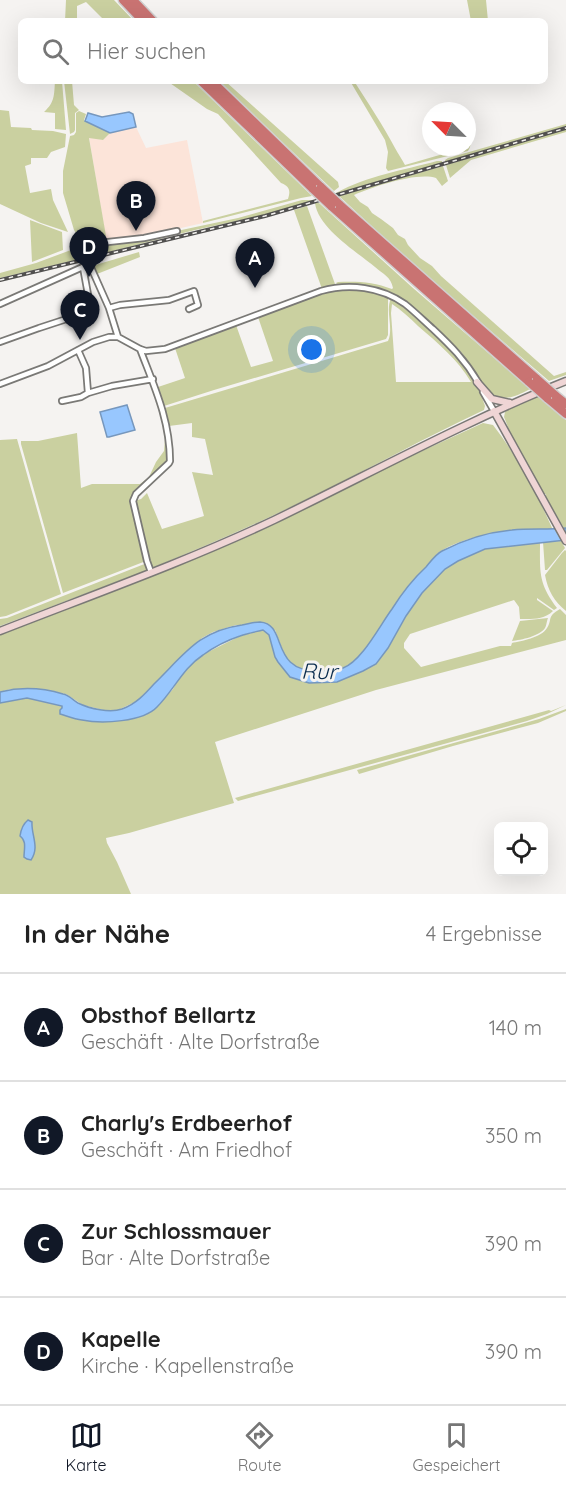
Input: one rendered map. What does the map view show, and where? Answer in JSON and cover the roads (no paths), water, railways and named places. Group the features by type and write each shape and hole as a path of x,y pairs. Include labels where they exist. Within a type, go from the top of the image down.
{"highway":[{"path":"123,0 140,18"},
{"path":"134,0 150,18"},
{"path":"204,84 335,205 551,396 566,414"},
{"path":"215,84 317,188"},
{"path":"551,396 566,404"}],"main road":[{"path":"0,631 212,548 494,411 566,381"},
{"path":"477,382 492,399 511,404"},
{"path":"494,411 566,541"}],"street":[{"path":"118,337 109,308 81,244 144,238 177,231"},
{"path":"0,304 90,265"},
{"path":"0,342 91,311 83,267"},
{"path":"0,384 48,366 100,339 118,337 140,349 150,351 165,349 321,291 357,287 376,290 396,298 414,312 460,356 494,411"},
{"path":"109,308 169,300 194,291 198,305 189,309"},
{"path":"140,349 163,408 170,442 170,461 136,494 133,501 147,561 152,572"},
{"path":"78,351 86,368 88,393"},
{"path":"62,401 81,398 88,393 112,386 153,380"}],"water":[{"path":"129,112 133,114 136,127 110,133 85,121 88,113 102,117"},
{"path":"127,405 135,430 107,437 100,412"},
{"name":"Rur","path":"566,528 566,540 485,549 445,569 422,593 376,664 337,682 309,683 290,677 275,657 269,635 263,630 235,638 207,652 190,666 157,707 151,712 132,719 100,722 79,720 60,714 62,706 27,698 0,703 0,692 32,689 48,690 69,696 78,703 94,709 112,711 122,709 140,698 183,654 203,639 227,628 258,622 269,625 274,631 286,657 293,664 304,670 341,669 350,664 364,650 404,592 440,552 467,540 494,533 519,529"},
{"path":"28,820 32,822 35,846 31,860 24,857 24,843 20,836"}],"railway":[{"path":"0,280 265,216 566,128"}],"place":[{"name":"Charly's Erdbeerhof","path":"136,231"},
{"name":"Kapelle","path":"89,277"},
{"name":"Obsthof Bellartz","path":"255,288"},
{"name":"Zur Schlossmauer","path":"80,340"}]}
